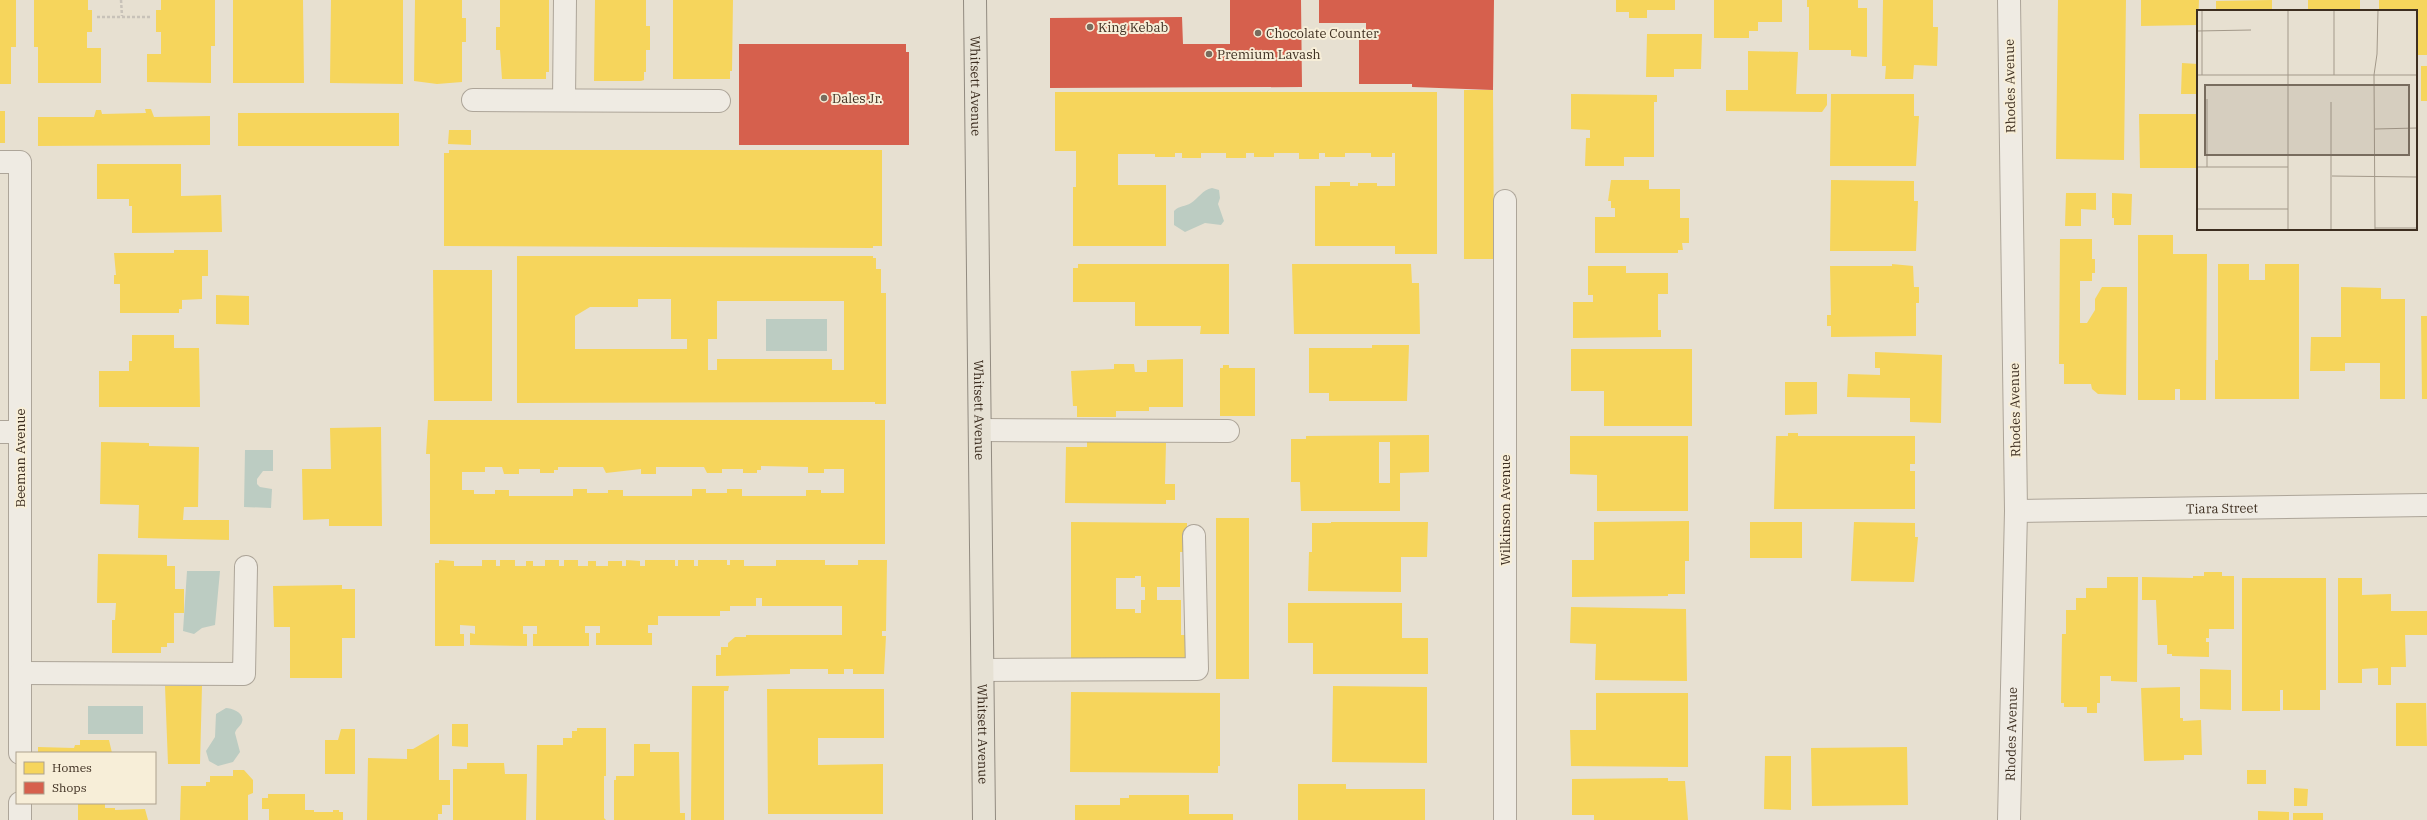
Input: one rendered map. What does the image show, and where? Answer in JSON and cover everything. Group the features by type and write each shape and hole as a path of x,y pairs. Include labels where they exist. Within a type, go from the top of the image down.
{"main road":[{"name":"Whitsett Avenue","path":"975,0 981,430 984,820"}],"street":[{"path":"564,100 565,0"},
{"name":"Rhodes Avenue","path":"2009,0 2016,511 2009,820"},
{"path":"473,100 719,101"},
{"name":"Beeman Avenue","path":"10,162 10,432 20,673 20,752"},
{"name":"Wilkinson Avenue","path":"1505,201 1505,820"},
{"path":"981,430 1228,431"},
{"name":"Tiara Street","path":"2016,511 2427,505"},
{"path":"983,670 1197,669 1194,536"},
{"path":"20,673 244,674 246,567"},
{"path":"20,804 20,820"}],"path":[{"path":"122,0 122,16"},
{"path":"97,17 151,17"}],"shaded area":[{"path":"1212,188 1219,190 1220,198 1218,204 1224,221 1221,225 1205,223 1185,232 1174,225 1174,211 1191,203 1203,192"},
{"path":"766,319 827,319 827,351 766,351"},
{"path":"245,450 273,450 273,471 263,471 257,479 257,484 260,487 272,489 271,508 244,507"},
{"path":"187,571 220,571 215,625 202,628 194,634 183,631"},
{"path":"88,706 143,706 143,734 88,734"},
{"path":"226,708 234,710 242,716 241,723 235,733 240,752 233,762 218,766 209,761 206,751 215,737 216,714"}],"building: Homes":[{"path":"0,0 16,0 16,47 11,47 11,84 0,84"},
{"path":"34,0 88,0 88,10 92,10 92,32 87,32 87,48 101,48 101,83 38,83 38,47 34,47"},
{"path":"161,0 215,0 215,46 211,46 211,83 147,82 147,54 161,54 161,32 156,32 156,10 161,10"},
{"path":"233,0 303,0 304,83 233,83"},
{"path":"331,0 403,0 403,84 330,83"},
{"path":"415,0 462,0 462,18 466,18 466,42 462,42 462,82 437,84 414,81"},
{"path":"500,0 549,0 549,72 546,72 546,79 502,79 500,50 496,50 496,27 500,27"},
{"path":"595,0 646,0 646,26 650,26 650,50 646,50 646,72 644,72 644,80 594,81"},
{"path":"673,0 733,0 732,71 730,71 730,79 673,79"},
{"path":"1616,0 1675,0 1675,10 1647,10 1647,18 1629,18 1629,12 1616,12"},
{"path":"1714,0 1782,0 1782,22 1758,22 1758,31 1749,31 1749,38 1714,38"},
{"path":"1807,0 1858,0 1858,8 1867,8 1867,57 1851,56 1851,50 1809,50 1809,7 1807,7"},
{"path":"1883,0 1933,0 1933,27 1938,27 1937,66 1914,65 1913,79 1885,79 1886,66 1882,66"},
{"path":"2058,0 2126,0 2124,160 2056,159"},
{"path":"2141,0 2199,0 2197,25 2141,26"},
{"path":"2272,0 2272,10 2216,10 2216,1"},
{"path":"2308,0 2360,0 2360,10 2308,10"},
{"path":"2379,0 2427,0 2427,55 2417,55 2417,10 2379,10"},
{"path":"1647,34 1702,34 1701,69 1674,69 1674,77 1646,77"},
{"path":"1748,51 1798,52 1796,94 1827,94 1827,105 1822,112 1726,111 1726,90 1748,90"},
{"path":"2182,63 2197,64 2197,94 2181,94"},
{"path":"2421,66 2427,66 2427,101 2421,101"},
{"path":"1464,90 1493,90 1494,259 1464,259"},
{"path":"1055,92 1437,92 1437,254 1395,254 1395,246 1315,246 1315,186 1330,186 1330,182 1350,182 1350,186 1358,186 1358,183 1377,183 1377,186 1395,186 1395,153 1392,153 1392,157 1371,157 1371,153 1345,153 1345,157 1325,157 1325,153 1319,153 1319,159 1299,159 1299,153 1274,153 1274,157 1254,157 1254,153 1246,153 1246,158 1226,158 1226,153 1201,153 1201,158 1182,158 1182,153 1175,153 1175,157 1155,157 1155,154 1118,154 1118,185 1166,185 1166,246 1073,246 1073,187 1076,187 1076,151 1055,151"},
{"path":"1571,94 1657,95 1657,102 1654,102 1654,157 1624,157 1624,166 1585,166 1586,138 1590,138 1590,130 1571,129"},
{"path":"1831,94 1914,94 1914,116 1919,116 1916,166 1830,166"},
{"path":"145,109 151,109 154,117 210,116 210,145 38,146 38,117 94,117 96,110 101,110 102,114 146,113"},
{"path":"0,111 5,111 5,143 0,143"},
{"path":"238,113 399,113 399,146 238,146"},
{"path":"2139,114 2197,114 2197,168 2140,168"},
{"path":"449,130 471,130 471,145 448,144"},
{"path":"449,150 882,150 882,246 873,246 873,248 444,246 444,153 449,153"},
{"path":"97,164 181,164 181,196 221,195 222,232 132,233 132,206 129,206 129,199 97,199"},
{"path":"1611,180 1649,180 1649,189 1680,189 1680,218 1689,218 1689,243 1682,243 1683,250 1678,250 1678,253 1595,253 1595,217 1615,217 1615,208 1611,208 1611,201 1608,201"},
{"path":"1831,180 1914,181 1914,201 1918,201 1916,251 1830,251"},
{"path":"2066,193 2096,193 2096,210 2081,209 2081,226 2065,226"},
{"path":"2112,193 2132,194 2131,225 2114,225 2114,218 2112,218"},
{"path":"2138,235 2173,235 2173,254 2207,254 2206,400 2180,400 2180,389 2175,389 2175,400 2138,400"},
{"path":"2060,239 2092,239 2092,259 2095,259 2095,273 2092,273 2092,281 2080,281 2080,323 2087,323 2095,310 2095,299 2102,287 2127,287 2126,395 2098,394 2092,389 2091,384 2064,384 2064,364 2059,364"},
{"path":"174,250 208,250 208,276 202,276 202,299 182,300 182,309 179,309 179,313 120,313 120,284 114,284 114,275 116,275 114,253 174,253"},
{"path":"517,256 873,256 873,258 876,258 876,269 881,269 881,293 886,293 886,404 875,404 875,402 517,403","holes":["638,299 671,299 671,339 687,339 687,349 575,349 575,316 590,307 638,307","717,301 844,301 844,370 832,370 832,359 717,359 717,370 708,370 708,339 717,339"]},
{"path":"1078,264 1229,264 1229,334 1200,334 1201,326 1135,326 1135,302 1073,302 1073,268 1078,268"},
{"path":"1292,264 1411,264 1412,283 1419,283 1420,334 1294,334"},
{"path":"1892,264 1913,266 1914,287 1919,287 1919,303 1916,303 1916,336 1831,337 1831,326 1827,326 1827,315 1831,315 1830,266 1892,266"},
{"path":"2218,264 2249,264 2249,280 2265,280 2265,264 2299,264 2299,399 2215,399 2215,360 2218,360"},
{"path":"1588,266 1626,266 1626,273 1668,273 1668,294 1658,294 1658,330 1661,330 1661,337 1573,338 1573,302 1593,302 1593,295 1588,295"},
{"path":"433,270 492,270 492,401 434,401"},
{"path":"2341,287 2381,288 2381,299 2405,299 2405,399 2380,399 2380,363 2345,363 2345,371 2310,371 2311,337 2341,337"},
{"path":"216,295 249,296 249,325 216,324"},
{"path":"2421,316 2427,316 2427,399 2422,399"},
{"path":"132,335 174,335 174,348 199,348 200,407 99,407 99,371 129,371 129,361 132,361"},
{"path":"1372,345 1409,345 1407,401 1329,401 1329,393 1309,393 1309,348 1372,348"},
{"path":"1571,349 1692,349 1692,426 1604,426 1604,391 1571,391"},
{"path":"1875,352 1942,355 1941,423 1910,422 1910,398 1847,397 1848,374 1880,375 1880,368 1875,368"},
{"path":"1183,359 1183,407 1149,407 1149,411 1116,411 1116,417 1077,417 1077,406 1073,406 1071,371 1114,369 1114,364 1134,364 1135,372 1147,372 1147,360"},
{"path":"1223,365 1229,365 1229,368 1255,368 1255,416 1220,416 1220,368 1223,368"},
{"path":"1785,382 1817,382 1817,414 1785,415"},
{"path":"428,420 885,420 885,544 430,544 430,454 426,454","holes":["761,466 808,467 808,473 824,473 824,469 844,469 844,493 821,493 821,490 806,490 806,496 742,496 742,489 727,489 727,493 706,493 706,489 692,489 692,496 623,496 623,490 608,490 608,493 587,493 587,489 573,489 573,496 509,496 509,490 495,490 495,494 474,494 474,490 462,490 462,472 485,472 485,467 502,467 504,474 519,474 519,469 540,469 540,473 554,473 554,470 558,470 558,467 603,467 606,473 641,469 641,474 656,474 656,467 704,467 707,473 722,473 722,469 743,469 743,473 757,473 757,470 761,470"]},
{"path":"381,427 382,526 329,526 329,519 303,520 302,469 331,469 330,428"},
{"path":"1788,433 1798,433 1798,436 1915,436 1915,464 1910,464 1910,471 1915,471 1915,509 1774,509 1776,436 1788,436"},
{"path":"1429,435 1429,472 1400,473 1400,511 1301,511 1300,482 1291,482 1291,439 1306,439 1306,436","holes":["1379,442 1390,442 1390,483 1379,483"]},
{"path":"1570,436 1688,436 1688,511 1597,511 1597,475 1570,474"},
{"path":"101,442 149,443 149,446 199,447 198,507 184,507 183,520 229,520 229,540 138,538 139,505 100,504"},
{"path":"1087,442 1166,443 1165,484 1175,484 1175,500 1166,500 1166,504 1065,503 1066,447 1087,447"},
{"path":"1216,518 1249,518 1249,679 1216,679"},
{"path":"1689,521 1689,561 1685,561 1685,594 1668,594 1668,596 1572,597 1572,560 1594,560 1594,522"},
{"path":"1071,522 1187,523 1187,552 1180,552 1180,587 1157,587 1157,600 1181,600 1181,635 1186,635 1186,665 1071,665","holes":["1135,576 1141,576 1141,587 1145,587 1145,600 1141,600 1141,613 1135,613 1135,609 1116,609 1116,578 1135,578"]},
{"path":"1428,522 1427,557 1401,557 1401,592 1308,591 1309,552 1312,552 1312,523"},
{"path":"1750,522 1802,522 1802,558 1750,558"},
{"path":"1854,522 1915,523 1915,537 1918,537 1914,582 1851,581"},
{"path":"98,554 167,555 167,566 175,566 175,589 184,589 184,613 174,613 174,643 167,643 167,647 161,647 161,653 112,653 112,620 115,620 116,603 97,603"},
{"path":"439,560 454,561 454,566 482,566 482,560 496,560 496,566 500,566 500,560 515,560 515,566 526,566 526,561 533,561 533,566 545,566 545,560 559,560 559,566 564,566 564,560 578,560 578,566 588,566 588,561 596,561 596,566 608,566 608,561 622,561 622,566 626,566 626,560 640,561 640,566 645,566 645,560 675,560 675,566 678,566 678,560 694,560 694,566 698,566 698,560 727,560 727,565 730,565 730,560 744,560 744,566 776,566 776,560 825,560 825,565 858,565 858,560 887,560 886,631 882,631 882,636 886,636 884,674 853,674 853,669 844,669 844,674 828,674 828,669 790,669 790,674 716,676 716,655 721,655 721,647 728,647 728,643 735,637 746,637 746,635 842,635 842,606 762,606 762,598 756,598 756,606 730,606 730,611 720,611 720,616 658,616 658,625 648,625 648,633 652,633 652,645 596,645 596,633 600,633 600,626 585,626 585,633 589,633 589,646 533,646 533,634 537,634 537,626 523,626 523,634 527,634 527,646 470,645 470,633 475,634 475,626 460,625 460,634 464,634 464,646 435,646 435,563 439,563"},
{"path":"2204,572 2222,572 2222,576 2234,576 2234,629 2209,629 2209,638 2206,638 2206,642 2209,642 2209,657 2172,656 2172,654 2167,654 2167,645 2158,645 2156,600 2142,600 2142,577 2193,578 2193,576 2204,576"},
{"path":"2107,577 2138,577 2137,682 2111,681 2111,676 2100,676 2100,703 2097,703 2097,713 2087,713 2087,707 2064,707 2064,703 2061,703 2062,634 2066,634 2066,610 2076,610 2076,598 2086,598 2086,588 2107,588"},
{"path":"2242,578 2326,578 2326,690 2320,690 2320,710 2283,710 2283,690 2280,690 2280,711 2242,711"},
{"path":"2338,578 2362,578 2362,595 2391,594 2391,611 2427,611 2427,635 2405,635 2406,667 2391,667 2391,685 2378,685 2378,668 2362,669 2362,683 2338,683"},
{"path":"342,585 342,589 355,589 355,638 342,638 342,678 290,678 290,627 274,627 273,586"},
{"path":"1288,603 1402,603 1402,638 1428,638 1428,674 1313,674 1313,643 1288,643"},
{"path":"1571,607 1686,609 1687,681 1595,680 1596,644 1570,643"},
{"path":"2200,669 2231,670 2231,710 2200,709"},
{"path":"165,686 202,686 200,764 168,764"},
{"path":"692,686 729,686 728,691 724,691 724,820 691,820"},
{"path":"1333,686 1427,687 1427,763 1332,762"},
{"path":"2180,687 2180,718 2183,718 2183,721 2201,720 2202,755 2184,755 2184,760 2144,761 2141,688"},
{"path":"767,689 884,689 884,738 818,738 818,765 883,764 883,814 768,814"},
{"path":"1071,692 1220,693 1220,766 1218,766 1218,773 1070,772"},
{"path":"1596,693 1688,693 1688,767 1571,766 1570,730 1596,730"},
{"path":"2396,703 2426,703 2427,746 2396,746"},
{"path":"452,724 468,724 468,747 452,746"},
{"path":"577,728 606,728 604,818 606,820 536,820 537,745 563,745 563,738 572,738 572,731 577,731"},
{"path":"341,729 355,729 355,774 325,774 325,740 338,740"},
{"path":"439,734 439,780 450,780 450,805 442,805 442,814 438,814 438,820 367,820 368,758 407,759 407,749 413,749"},
{"path":"80,740 109,740 112,752 38,752 38,747 74,748 75,745 80,745"},
{"path":"634,744 650,744 650,752 679,752 680,813 685,813 685,820 614,820 614,780 616,780 616,776 634,776"},
{"path":"1907,747 1908,805 1812,806 1811,748"},
{"path":"1765,756 1791,756 1791,810 1764,809"},
{"path":"467,763 504,763 505,774 527,774 526,820 453,820 453,769 467,769"},
{"path":"233,770 244,770 253,780 253,793 248,795 248,820 180,820 181,786 206,786 206,782 210,782 210,776 233,776"},
{"path":"2247,770 2266,770 2266,784 2247,784"},
{"path":"1668,778 1668,781 1685,781 1688,820 1594,820 1594,815 1572,815 1572,779"},
{"path":"1298,784 1346,784 1346,789 1425,789 1425,820 1298,820"},
{"path":"2294,788 2308,789 2307,806 2294,806"},
{"path":"268,794 305,794 305,810 314,810 314,812 333,812 333,810 339,810 339,812 343,812 343,820 269,820 269,809 262,809 262,798 268,798"},
{"path":"1129,795 1189,795 1189,814 1233,814 1233,820 1075,820 1075,805 1120,805 1120,798 1129,798"},
{"path":"78,804 105,804 105,808 115,808 115,810 145,809 148,820 78,820"},
{"path":"2258,811 2289,812 2289,820 2258,820"},
{"path":"2293,813 2323,813 2323,820 2293,820"}],"building: Shops":[{"path":"1230,0 1301,0 1302,87 1050,88 1050,18 1182,17 1183,44 1230,44"},
{"path":"1319,0 1494,0 1493,90 1412,87 1412,84 1359,84 1359,39 1366,39 1366,23 1319,23"},
{"name":"Dales Jr.","path":"739,44 906,44 906,52 909,52 909,145 739,145"}],"place":[{"name":"King Kebab","path":"1090,27"},
{"name":"Chocolate Counter","path":"1258,33"},
{"name":"Premium Lavash","path":"1209,54"},
{"name":"Dales Jr.","path":"824,98"}]}
